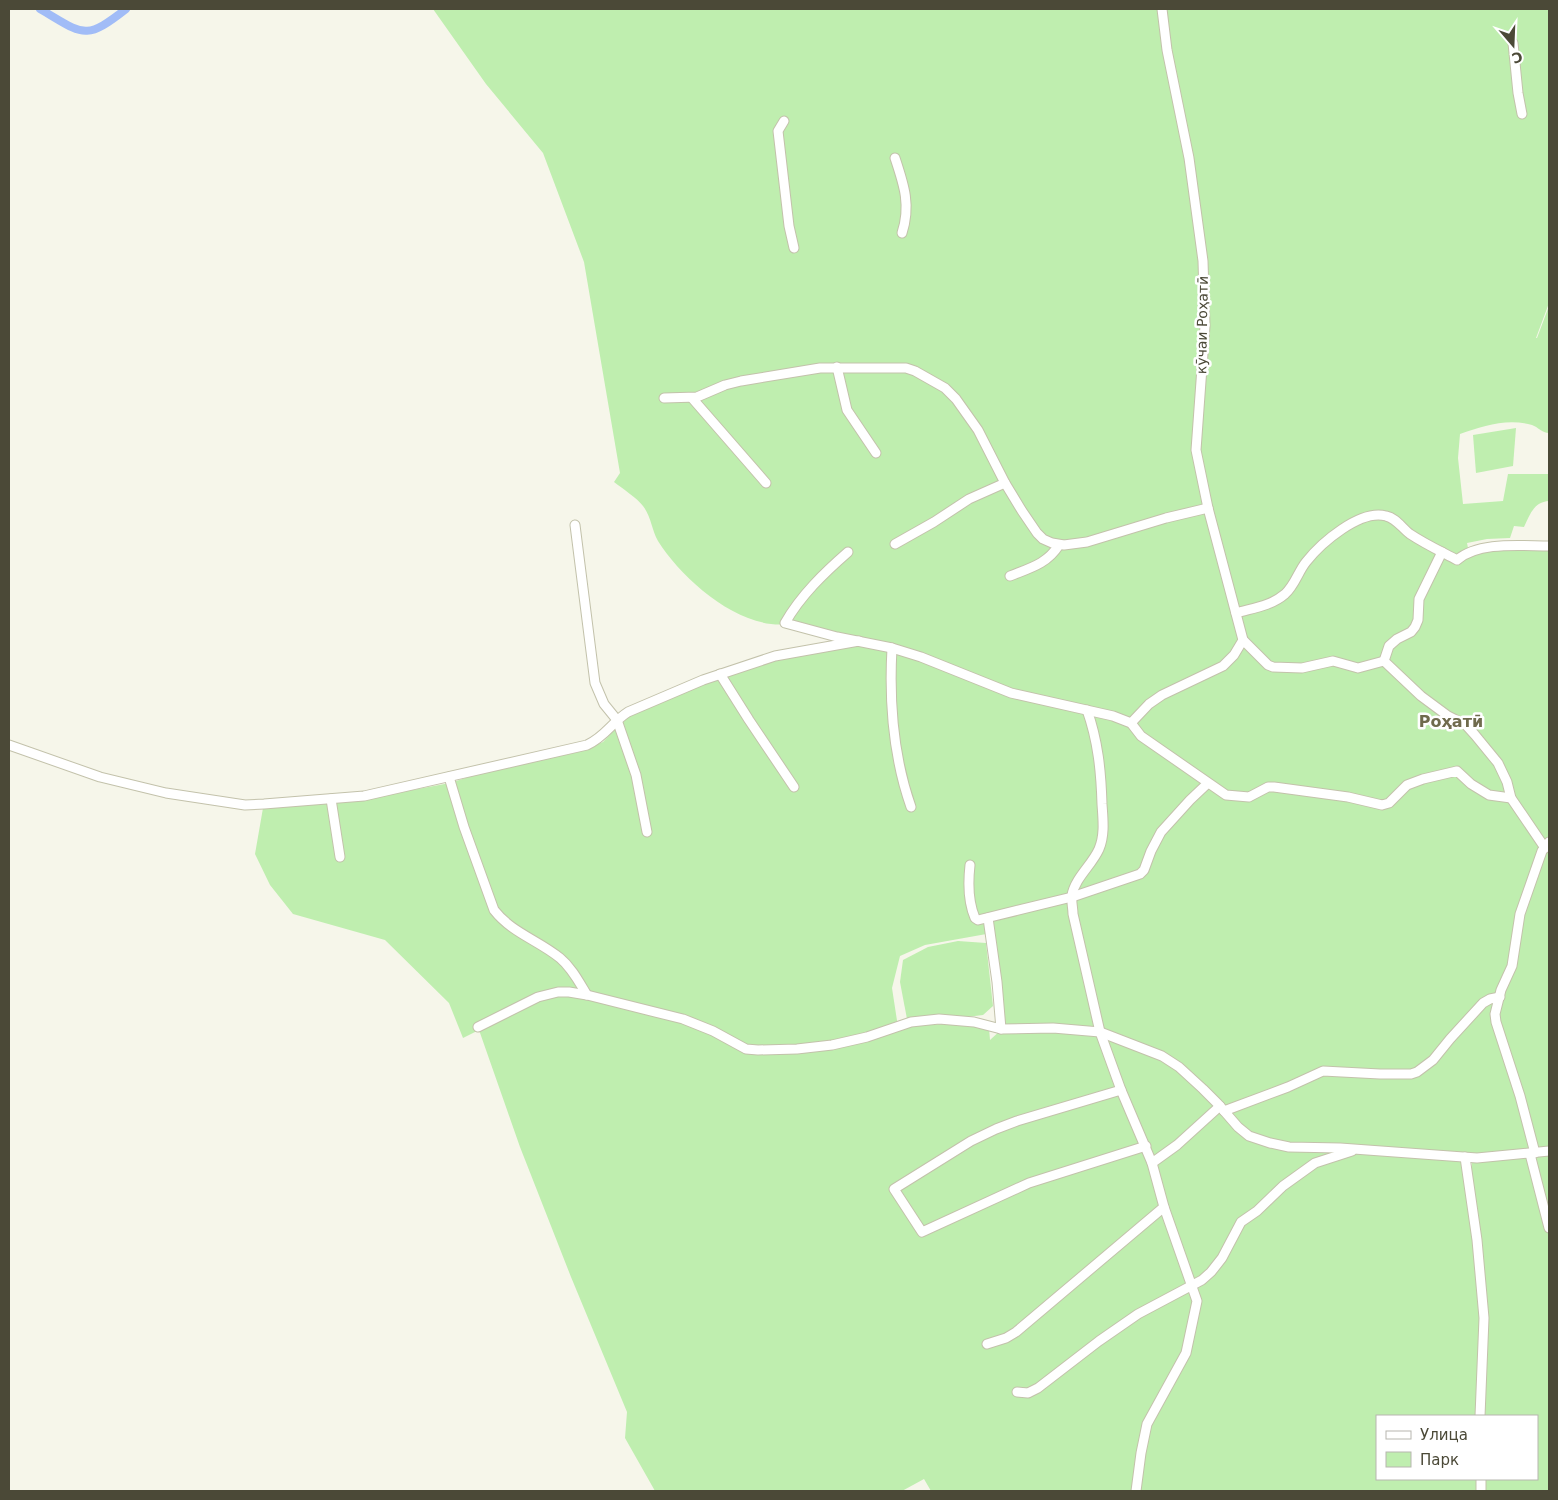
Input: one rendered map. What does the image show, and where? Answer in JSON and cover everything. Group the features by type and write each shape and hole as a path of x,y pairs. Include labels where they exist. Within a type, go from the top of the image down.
{"street":[{"name":"кӯчаи Роҳатӣ","path":"1162,9 1167,50 1190,158 1203,261 1205,326 1196,450 1208,508 1243,640"},
{"path":"1513,43 1522,114"},
{"path":"784,121 778,131 789,226 794,248"},
{"path":"895,158 902,179 907,207 906,221 902,232"},
{"path":"838,367 847,410 876,453"},
{"path":"664,398 692,398 741,381 820,368 906,368 945,388 956,399 978,430 1005,484 1037,533 1043,539 1059,545 1087,542 1166,518 1208,508"},
{"path":"692,398 766,483"},
{"path":"895,544 969,499 1005,484"},
{"path":"1236,612 1263,606 1278,599 1294,584 1305,563 1316,550 1352,522 1371,516 1380,515 1393,519 1412,534 1457,560 1466,554 1491,547 1549,546"},
{"path":"575,525 596,683 604,704 617,720 636,775 647,832"},
{"path":"1010,576 1046,560 1053,555 1059,545"},
{"path":"848,552 824,573 800,600 785,623 837,637 892,648 921,657 1011,693 1113,716 1131,722 1140,736 1226,795 1249,797 1268,787 1274,787 1348,797 1382,806 1389,803 1408,785 1423,779 1457,771 1471,784 1490,796 1511,798"},
{"path":"1384,661 1389,646 1415,628 1418,620 1419,599 1442,552"},
{"path":"1131,722 1158,698 1223,666 1243,640 1268,665 1273,667 1302,668 1333,661 1358,668 1384,661"},
{"path":"9,745 100,777 166,793 245,805 364,796 587,745 605,735 617,720 628,712 703,680 775,656 859,641"},
{"path":"892,648 890,682 892,716 900,767 911,807"},
{"path":"1384,661 1421,696 1448,716 1466,725 1498,763 1508,782 1511,798 1547,845 1520,914 1512,966 1501,990 1495,1014 1520,1096 1549,1228"},
{"path":"720,674 794,787"},
{"path":"1087,710 1099,754 1103,822 1102,837 1095,857 1078,881 1072,896 1073,914 1100,1032 1121,1090 1146,1146 1164,1207 1197,1301 1189,1343 1182,1363 1147,1424 1136,1491"},
{"path":"449,777 487,896 494,910 512,928 560,958 578,979 587,996"},
{"path":"970,865 968,879 972,909 976,920 1072,896 1140,874 1144,870 1161,832 1208,783"},
{"path":"331,799 340,857"},
{"path":"988,918 1001,1029"},
{"path":"478,1027 544,994 569,992 682,1019 713,1031 751,1050 797,1049 832,1045 867,1037 911,1022 930,1020 963,1021 1001,1029 1053,1028 1100,1032 1162,1056 1179,1067 1238,1127 1249,1136 1270,1144 1288,1147 1466,1157 1490,1157 1549,1151"},
{"path":"1152,1163 1222,1109 1288,1087 1323,1071 1380,1074 1411,1074 1417,1072 1433,1060 1483,1003 1500,997"},
{"path":"1121,1090 996,1129 971,1141 894,1190 922,1232 1030,1184 1146,1146"},
{"path":"1017,1392 1028,1393 1038,1388 1099,1341 1130,1320 1202,1280 1222,1258 1241,1222 1282,1186 1315,1163 1360,1150"},
{"path":"1466,1157 1477,1240 1484,1318 1480,1415"},
{"path":"987,1344 1006,1338 1016,1332 1164,1207"}],"green space":[{"path":"433,9 1549,9 1549,303 1536,338 1549,306 1549,433 1523,423 1513,422 1486,426 1460,434 1458,458 1463,504 1503,501 1508,474 1549,474 1549,501 1536,506 1524,527 1514,526 1510,538 1487,539 1467,543 1469,553 1549,545 1549,1491 931,1491 924,1479 902,1491 655,1491 625,1438 627,1412 520,1147 479,1030 463,1038 449,1003 385,940 293,914 270,885 255,854 263,808 364,799 450,783 484,772 578,752 603,742 633,710 774,653 856,639 815,630 798,622 778,625 758,621 738,614 719,603 700,589 669,557 658,541 643,506 614,482 620,473 584,262 543,153 486,84","holes":["992,933 1002,1029 990,1040 989,1028 971,1022 898,1027 892,988 900,956 925,945","1456,1156 1495,1159 1472,1163 1472,1178 1466,1167"]},
{"path":"1516,428 1513,466 1476,473 1473,435"},
{"path":"958,941 986,943 993,1006 983,1015 942,1020 907,1019 900,982 903,960 928,947"}],"waterway":[{"path":"40,9 75,29 83,31 101,26 126,9"}],"district":[{"name":"Роҳатӣ","path":"1451,721"}]}
